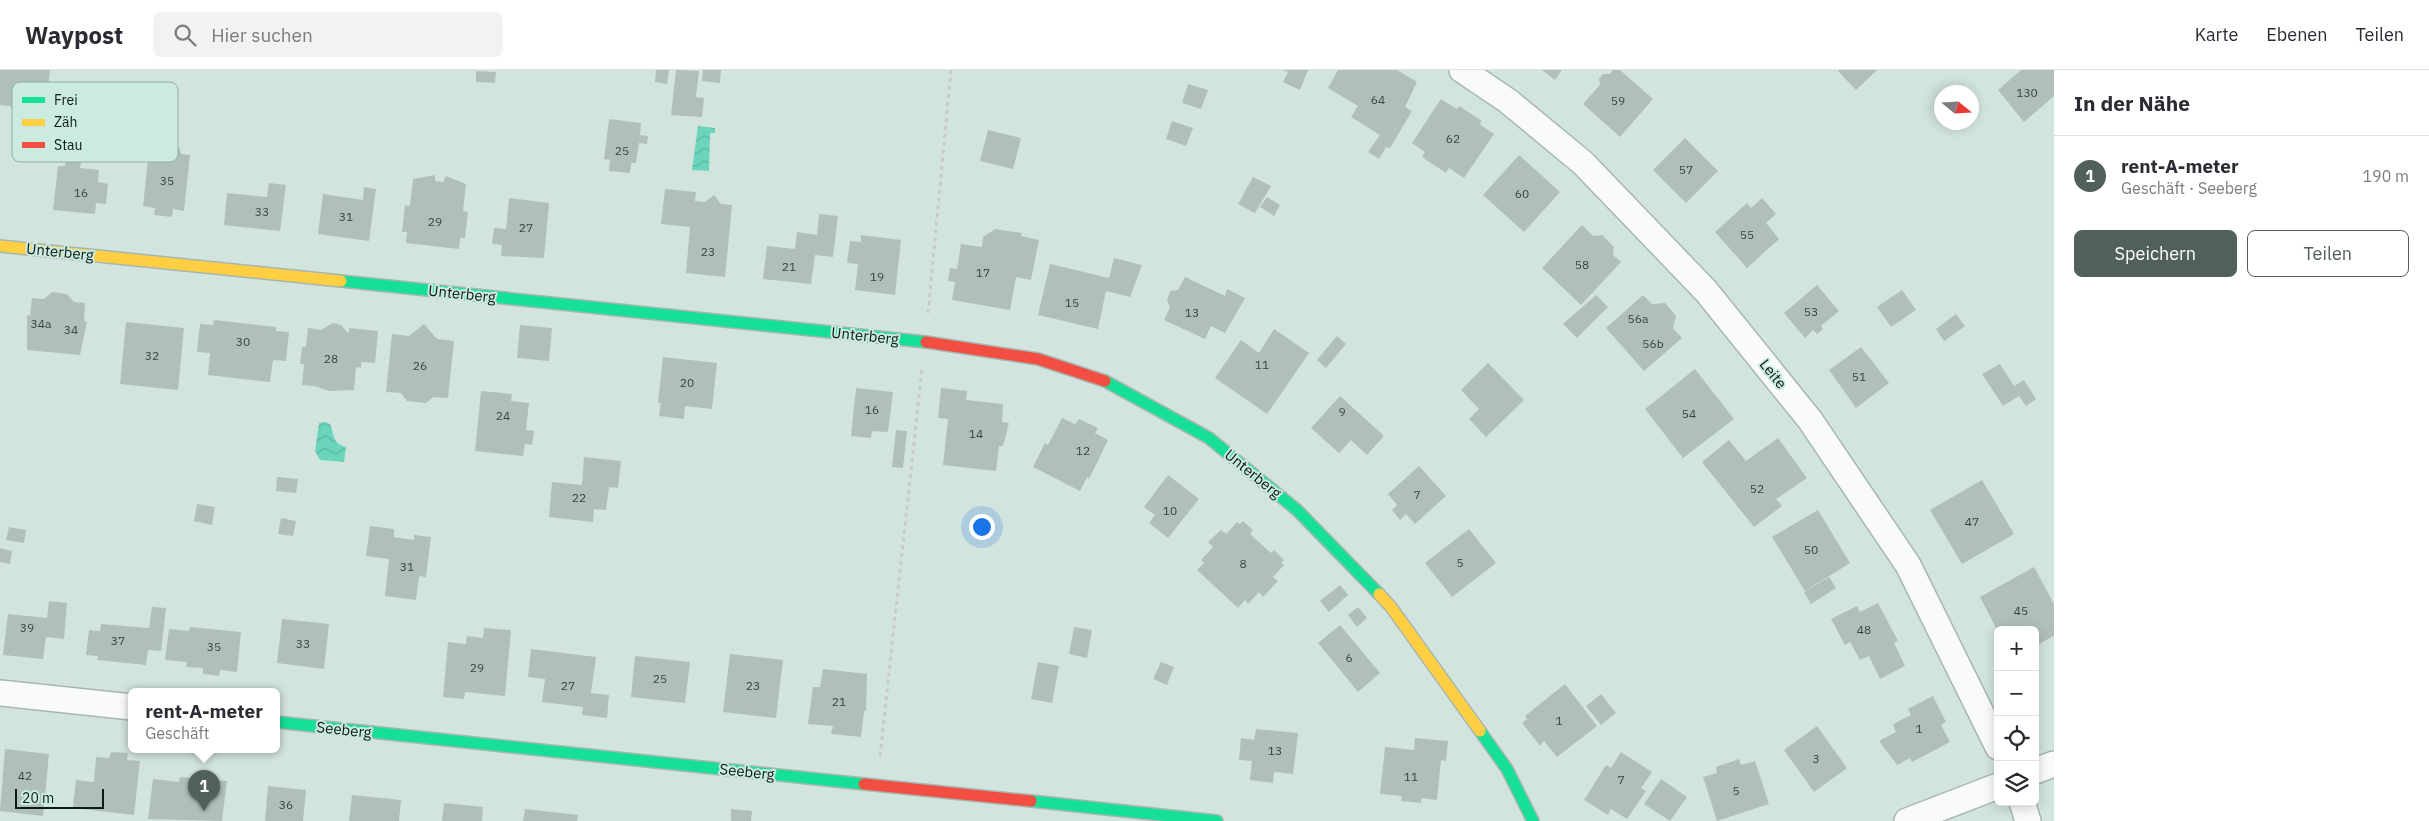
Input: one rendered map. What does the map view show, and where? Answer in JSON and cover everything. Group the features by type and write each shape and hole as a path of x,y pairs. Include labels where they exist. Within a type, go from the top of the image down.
{"street":[{"name":"Leite","path":"1462,70 1508,101 1583,164 1706,291 1810,420 1908,565 1994,739"},
{"name":"Unterberg","path":"0,246 925,342 1038,359 1108,382 1209,438 1297,510 1391,607 1507,769 1533,821"},
{"path":"0,693 128,707"},
{"name":"Seeberg","path":"280,722 1217,821"},
{"path":"2039,770 2054,764"},
{"path":"1907,821 1994,788"},
{"path":"2023,806 2028,821"}],"path":[{"path":"876,786 925,342 951,70"}],"water":[{"path":"698,126 715,128 715,133 710,133 709,171 692,170"},
{"path":"325,422 330,424 336,441 341,446 346,447 344,462 320,460 315,451 319,423"}],"building":[{"path":"0,70 50,70 49,82 12,82 12,109 10,106 0,105"},
{"path":"656,70 669,70 667,84 655,82"},
{"path":"676,70 699,71 696,97 704,98 702,117 671,115"},
{"path":"703,70 721,70 720,83 702,81"},
{"path":"1282,70 1308,70 1300,90 1283,82 1288,72"},
{"path":"1338,70 1397,70 1417,82 1405,107 1412,111 1390,148 1386,147 1379,159 1368,152 1380,135 1351,117 1358,106 1328,88"},
{"path":"1542,70 1562,70 1555,80"},
{"path":"1613,70 1620,70 1653,99 1620,137 1583,104 1600,85 1599,79 1603,74 1610,74"},
{"path":"1839,70 1877,70 1856,90"},
{"path":"2021,70 2054,70 2054,96 2024,122 1998,90"},
{"path":"476,71 496,72 495,83 476,82"},
{"path":"1188,84 1208,90 1201,109 1182,103"},
{"path":"1441,99 1457,109 1459,106 1482,121 1479,124 1494,134 1464,178 1449,168 1446,173 1422,157 1425,152 1412,143"},
{"path":"609,119 641,123 640,135 648,136 647,144 639,143 636,163 631,163 630,173 609,171 610,160 604,159"},
{"path":"1172,121 1193,128 1186,146 1166,139"},
{"path":"988,130 1021,138 1013,169 980,161"},
{"path":"1685,138 1718,171 1686,203 1653,170"},
{"path":"178,147 181,154 190,155 184,211 173,209 172,217 154,215 155,208 143,206 148,162 178,162"},
{"path":"1519,155 1560,192 1524,232 1483,195"},
{"path":"65,162 81,162 80,168 99,170 98,182 108,184 106,204 96,203 95,214 53,210 58,166 65,166"},
{"path":"435,175 435,181 443,182 446,176 466,184 463,211 468,212 465,238 460,238 459,249 406,243 407,232 402,232 405,205 410,206 413,179"},
{"path":"1253,177 1271,186 1255,213 1238,204"},
{"path":"269,183 286,185 280,231 224,225 227,193 267,197"},
{"path":"364,187 376,189 369,241 318,234 323,194 363,200"},
{"path":"665,189 696,192 695,201 705,202 714,195 721,204 732,205 725,277 686,273 690,227 661,224"},
{"path":"1267,197 1280,205 1274,216 1260,207"},
{"path":"509,198 549,203 544,258 501,256 502,245 492,244 494,228 506,229"},
{"path":"1762,198 1776,214 1766,223 1779,239 1747,268 1715,232 1747,203 1751,208"},
{"path":"819,214 838,216 833,257 815,255 811,284 763,279 767,246 795,249 797,232 817,235"},
{"path":"1582,225 1593,236 1602,235 1614,247 1613,255 1621,262 1581,305 1542,268"},
{"path":"995,229 1022,233 1021,236 1039,240 1031,280 1016,277 1010,310 952,300 955,282 948,281 950,268 957,269 961,244 982,247 983,237"},
{"path":"861,235 901,240 895,295 855,290 858,264 847,263 850,241 861,242"},
{"path":"1114,258 1142,265 1130,297 1106,291 1098,329 1038,315 1050,264 1109,278"},
{"path":"1185,277 1225,296 1227,289 1245,298 1225,333 1211,326 1205,339 1164,320 1170,307 1167,300 1170,291 1178,290"},
{"path":"1817,285 1839,311 1821,326 1823,329 1817,334 1813,330 1805,338 1784,313"},
{"path":"1902,290 1916,310 1891,327 1877,307"},
{"path":"52,292 67,294 74,302 85,303 84,321 87,322 80,355 27,350 27,315 30,316 32,298 44,299"},
{"path":"1596,295 1608,307 1577,338 1563,324"},
{"path":"1643,295 1652,304 1665,303 1676,316 1673,328 1682,338 1644,371 1606,328"},
{"path":"1956,314 1965,326 1944,341 1936,329"},
{"path":"214,320 276,327 276,331 289,332 286,361 273,360 270,382 208,375 210,353 197,352 200,324 213,325"},
{"path":"126,322 184,328 178,390 120,384"},
{"path":"333,323 341,325 347,332 349,332 349,328 378,331 375,363 361,362 361,368 356,367 354,390 329,391 315,386 302,385 304,364 300,364 302,347 306,347 308,328 321,330"},
{"path":"424,324 437,339 454,341 448,398 433,397 426,403 407,401 401,393 386,392 392,334 409,336"},
{"path":"520,325 552,328 549,361 517,358"},
{"path":"1274,329 1309,353 1267,414 1215,378 1241,340 1259,353"},
{"path":"1337,336 1346,344 1326,368 1317,360"},
{"path":"1861,347 1889,383 1856,408 1829,370"},
{"path":"663,357 717,363 712,409 685,406 684,419 659,416 661,403 658,403"},
{"path":"1488,363 1524,400 1486,437 1469,419 1479,409 1461,390"},
{"path":"2000,364 2014,386 2024,380 2036,399 2026,406 2019,396 2003,406 1982,374"},
{"path":"1695,369 1734,419 1683,458 1645,409"},
{"path":"856,388 893,392 888,432 872,431 871,438 851,436"},
{"path":"941,388 967,391 966,400 1003,404 1002,422 1009,423 1003,446 999,446 996,471 943,465 948,419 938,418"},
{"path":"481,391 512,394 511,401 529,403 526,430 534,431 532,445 525,444 523,456 475,451"},
{"path":"1340,396 1384,436 1367,455 1351,440 1339,453 1311,428"},
{"path":"1062,418 1075,424 1079,419 1098,428 1095,433 1108,440 1089,479 1087,477 1080,491 1033,467 1045,443 1048,445"},
{"path":"896,430 907,431 903,468 892,467"},
{"path":"1778,438 1807,478 1776,499 1782,506 1754,527 1702,462 1729,440 1746,461"},
{"path":"584,457 621,461 618,488 609,487 606,510 594,509 593,522 549,517 552,482 582,485"},
{"path":"1419,466 1446,496 1415,524 1406,514 1400,520 1392,510 1397,505 1388,494"},
{"path":"1168,475 1199,499 1168,538 1149,523 1155,515 1144,507"},
{"path":"277,477 298,479 296,493 276,491"},
{"path":"1982,480 2014,534 1962,564 1930,510"},
{"path":"197,504 215,507 212,525 194,521"},
{"path":"1818,510 1850,563 1805,591 1772,537"},
{"path":"281,518 296,521 293,536 278,534"},
{"path":"1243,521 1253,530 1250,534 1271,553 1274,550 1284,560 1281,563 1284,565 1273,577 1278,581 1263,597 1259,592 1248,604 1245,600 1238,608 1197,570 1204,563 1201,560 1213,547 1208,542 1221,530 1226,534 1237,522 1240,524"},
{"path":"370,526 394,529 394,537 414,540 414,535 431,537 426,577 419,576 416,600 385,596 389,559 366,556"},
{"path":"9,527 26,530 24,543 6,540"},
{"path":"1469,529 1496,563 1452,597 1425,563"},
{"path":"0,548 12,551 10,564 0,562"},
{"path":"2034,567 2054,604 2054,636 2039,644 2039,626 1995,626 1980,597"},
{"path":"1829,577 1836,588 1811,604 1804,592"},
{"path":"1340,585 1348,595 1329,612 1320,601"},
{"path":"49,601 67,603 64,639 46,637 43,659 3,655 8,614 47,618"},
{"path":"1878,603 1898,641 1894,643 1905,666 1880,679 1869,656 1860,660 1850,642 1845,645 1831,619 1857,606 1860,612"},
{"path":"152,607 166,608 161,651 148,650 146,665 97,660 98,656 86,655 89,630 100,631 101,624 149,628"},
{"path":"1358,607 1367,618 1357,627 1348,615"},
{"path":"282,619 329,624 324,669 277,663"},
{"path":"1340,625 1380,673 1358,692 1318,643"},
{"path":"190,627 241,632 237,672 220,670 219,676 203,674 203,668 186,667 187,662 165,660 169,629 189,631"},
{"path":"1074,627 1092,630 1087,658 1069,654"},
{"path":"484,628 511,630 505,696 465,692 464,699 443,697 448,642 466,644 467,636 483,638"},
{"path":"531,649 596,657 591,693 609,695 607,718 582,715 583,707 542,702 545,679 528,677"},
{"path":"730,654 783,660 776,718 723,712"},
{"path":"635,656 690,662 685,703 631,697"},
{"path":"1038,662 1059,666 1052,703 1031,699"},
{"path":"1161,662 1174,667 1167,685 1153,679"},
{"path":"823,669 867,674 866,711 864,711 861,737 831,734 833,726 808,724 813,687 820,687"},
{"path":"1565,684 1597,726 1557,757 1544,741 1540,746 1522,723 1527,719 1525,716"},
{"path":"1601,694 1616,713 1601,725 1586,706"},
{"path":"1933,696 1946,722 1941,725 1950,742 1912,762 1910,758 1897,765 1879,741 1896,732 1893,724 1911,715 1908,709"},
{"path":"1817,726 1847,768 1814,792 1784,750"},
{"path":"1256,729 1298,733 1293,774 1274,772 1273,783 1250,780 1252,761 1239,760 1241,738 1254,740"},
{"path":"1415,738 1448,741 1446,761 1441,760 1437,800 1421,798 1421,803 1401,801 1402,796 1380,794 1385,747 1414,750"},
{"path":"5,749 49,754 43,816 0,811"},
{"path":"111,752 128,753 127,760 140,761 134,815 73,808 76,780 94,782 96,757 109,758"},
{"path":"1621,752 1652,772 1641,788 1646,791 1627,819 1611,809 1608,815 1584,800 1606,765 1611,768"},
{"path":"1739,759 1741,765 1755,761 1769,804 1717,821 1703,777 1717,773 1716,767"},
{"path":"180,777 227,781 222,821 148,819 153,779 179,782"},
{"path":"1661,779 1687,797 1670,821 1644,804"},
{"path":"268,786 306,790 303,821 265,821"},
{"path":"352,795 401,800 399,821 349,821"},
{"path":"444,803 483,807 482,821 442,821"},
{"path":"525,809 578,815 577,821 523,821"},
{"path":"731,809 752,811 751,821 731,821"}],"traffic: fast":[{"path":"341,281 926,342"},
{"path":"1105,381 1209,438 1297,510 1379,594"},
{"path":"280,722 864,784"},
{"path":"1480,731 1507,769 1533,821"},
{"path":"1031,801 1217,821"}],"traffic: slow":[{"path":"0,246 341,281"},
{"path":"1379,594 1391,607 1480,731"}],"traffic: jam":[{"path":"926,342 1038,359 1105,381"},
{"path":"864,784 1031,801"}],"place":[{"name":"rent-A-meter","path":"204,811"}]}
